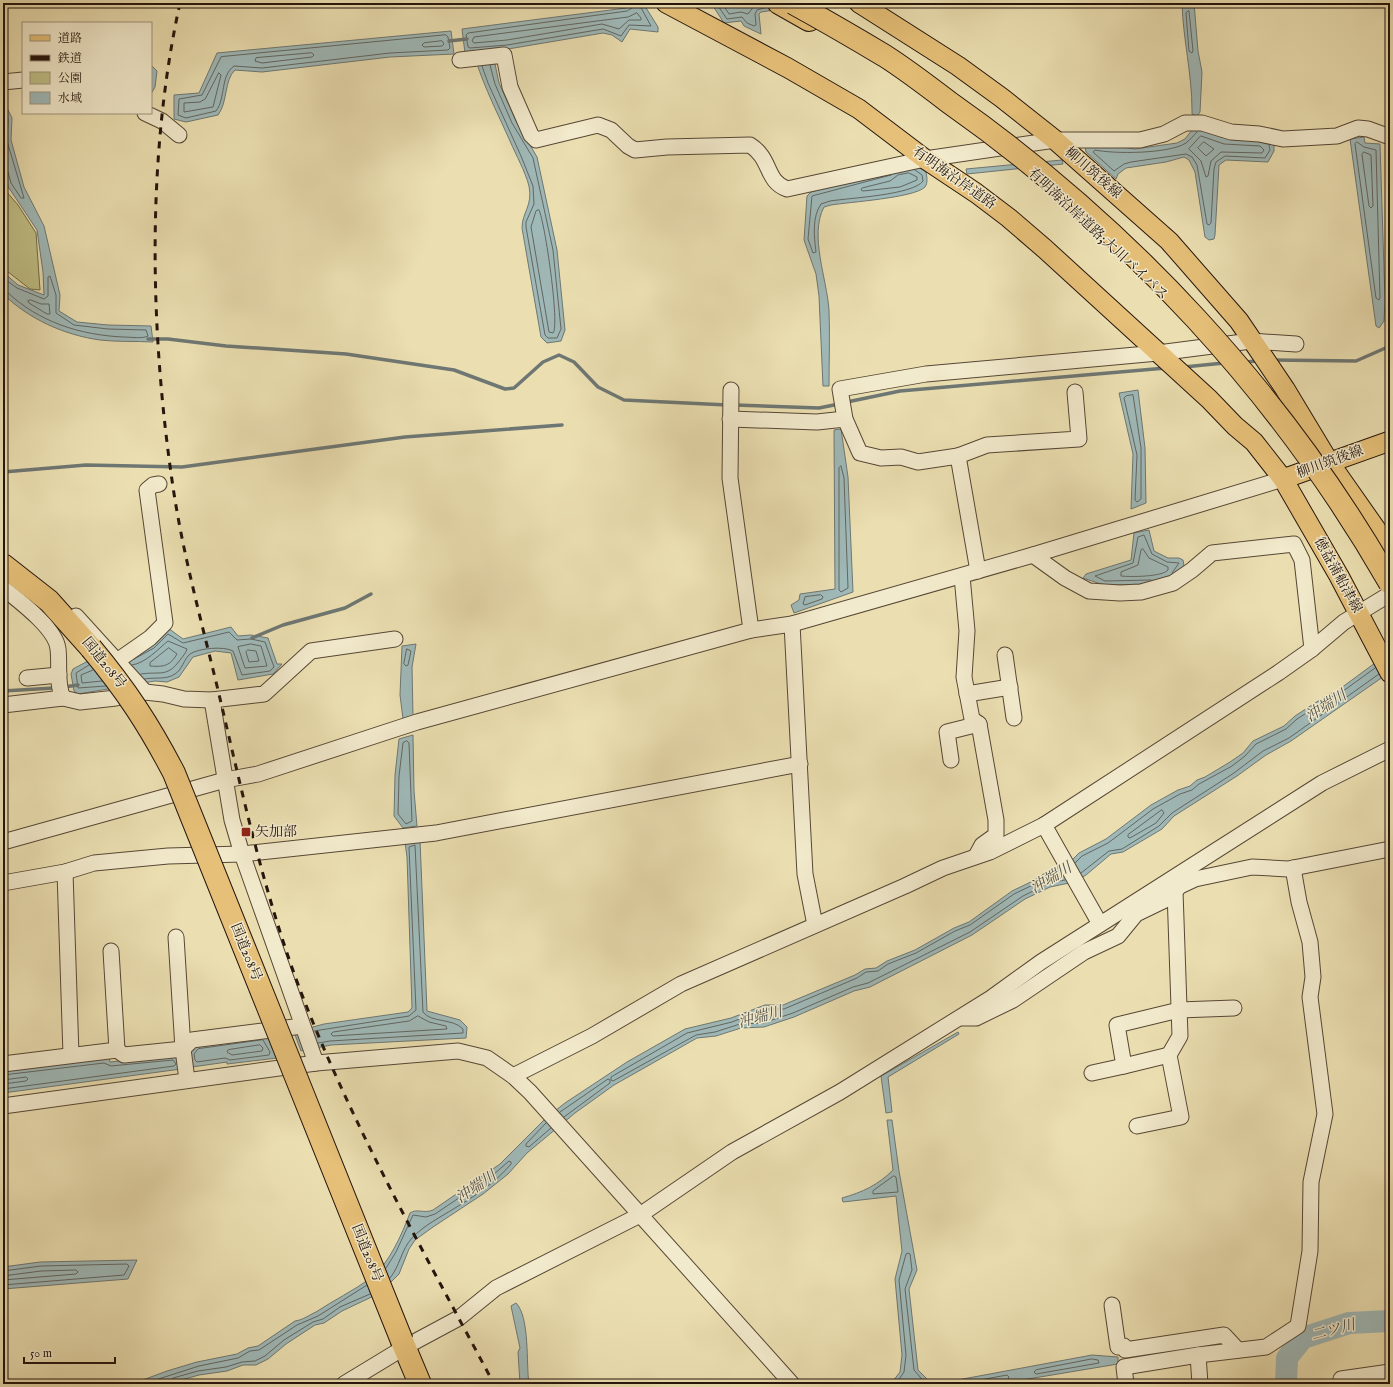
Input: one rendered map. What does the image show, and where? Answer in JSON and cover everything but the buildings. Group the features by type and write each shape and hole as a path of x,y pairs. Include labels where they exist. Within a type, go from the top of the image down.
{"highway":[{"name":"有明海沿岸道路;大川バイパス","path":"779,3 883,63 983,132 1085,218 1148,277 1219,355 1283,431 1333,503 1390,595"},
{"name":"有明海沿岸道路;大川バイパス","path":"793,3 886,57 986,128 1090,213 1153,273 1224,351 1287,427 1339,499 1390,583"},
{"name":"国道208号","path":"3,565 49,601 107,654 119,681 137,706 174,774 420,1384"}],"main road":[{"name":"有明海沿岸道路","path":"666,3 775,60 858,108 925,159 976,193 1009,218 1209,399"},
{"name":"柳川筑後線","path":"859,3 958,66 1055,140 1169,241 1238,321 1285,389 1329,462"},
{"name":"柳川筑後線","path":"1209,399 1235,426 1254,442 1283,479 1390,441"},
{"path":"1329,462 1390,549"},
{"name":"徳益蒲船津線","path":"1283,479 1339,576 1390,673"}],"street":[{"path":"460,60 504,55 510,87 531,135 536,140 598,125 611,130 628,146 635,150 667,147 750,146 759,151 766,161 772,178 779,186 787,189 925,159 1055,140 1140,140 1164,134 1185,123 1202,123 1231,132 1259,134 1283,139 1337,136 1358,128 1368,129 1390,137"},
{"path":"3,82 22,80"},
{"path":"147,114 162,121 179,135"},
{"path":"1075,392 1079,439 986,445 958,456 918,462 901,456 881,458 860,453 845,415 840,389 926,374 1158,353 1296,344"},
{"path":"731,394 730,478 751,630"},
{"path":"730,416 817,422 845,415"},
{"path":"958,456 978,571"},
{"path":"3,842 225,780 258,774 417,722 751,630 792,624 962,576 1283,479"},
{"path":"107,654 150,638 165,623 147,490 153,485 159,484"},
{"path":"1033,555 1065,578 1089,591 1120,593 1141,592 1173,583 1192,570 1212,553 1294,544 1302,560 1312,649"},
{"path":"3,555 48,609 57,643 60,692 63,698"},
{"path":"962,576 967,631 964,677 972,719 979,724 996,820 996,835 982,845 976,856"},
{"path":"3,588 48,609 107,654 143,689 184,699 212,700 264,694 311,651 395,639"},
{"path":"513,1076 592,1036 681,984 943,868 990,852 1046,829 1278,673 1312,649 1344,622 1360,616 1390,595"},
{"path":"792,624 805,874 815,925"},
{"path":"1005,655 1014,718"},
{"path":"27,678 59,669"},
{"path":"967,694 1010,687"},
{"path":"3,705 63,698 80,702 116,698 143,689"},
{"path":"212,700 232,820 242,854 314,1058"},
{"path":"951,760 947,732 979,724"},
{"path":"344,1384 403,1344 459,1318 496,1288 637,1212 732,1152 840,1092 960,1017 1098,921 1322,783 1390,749"},
{"path":"3,883 65,872 94,863 146,858 242,854 436,833 800,764"},
{"path":"1046,829 1098,921"},
{"path":"960,1017 976,1018 1013,1000 1084,952 1118,936 1136,914 1167,899 1180,886 1195,879 1252,867 1293,868 1390,849"},
{"path":"1126,1384 1124,1368 1198,1355 1266,1347 1298,1326 1310,1251 1311,1182 1325,1114 1310,996 1313,977 1310,942 1299,902 1293,868"},
{"path":"65,872 71,1055"},
{"path":"1137,1126 1181,1117 1169,1055 1180,1036 1175,891"},
{"path":"176,937 183,1049 187,1080"},
{"path":"111,951 117,1050"},
{"path":"1124,1066 1117,1025 1179,1010 1234,1008"},
{"path":"3,1064 117,1050 124,1055 183,1049 192,1040 302,1026"},
{"path":"3,1106 187,1080 314,1058 458,1051 487,1058 513,1076 530,1092 792,1384"},
{"path":"1092,1073 1169,1055"},
{"path":"1112,1305 1118,1347 1124,1346 1125,1350 1224,1335 1238,1350"},
{"path":"1198,1355 1200,1384"},
{"path":"1341,1380 1390,1372"}],"green space":[{"path":"3,190 5,190 18,205 36,233 40,290 30,289 3,268"}],"water":[{"path":"637,3 643,3 658,27 658,32 630,29 622,42 612,35 603,33 508,49 465,53 462,29 626,8"},
{"path":"711,3 824,3 828,10 801,6 761,12 759,14 761,34 744,26 741,21 724,23"},
{"path":"1182,3 1194,3 1198,51 1202,72 1200,112 1197,116 1192,114 1191,83"},
{"path":"451,31 454,54 390,57 262,72 235,70 229,79 223,104 218,115 186,122 174,119 174,95 199,93 217,53"},
{"path":"476,61 493,62 495,64 499,83 516,121 537,157 557,250 565,330 561,341 547,343 541,337 522,228 522,222 530,199 529,186"},
{"path":"152,66 157,71 155,87 152,92"},
{"path":"3,100 12,118 11,140 24,187 44,226 60,295 59,311 77,322 108,325 151,326 153,342 100,340 87,338 60,330 24,311 3,294 3,272 18,285 44,295 43,272 37,230 7,185 3,166"},
{"path":"1195,126 1274,145 1274,151 1268,162 1226,160 1219,165 1215,235 1214,239 1209,240 1205,237 1195,172 1189,160 1184,157 1166,162 1126,168 1118,174 1116,179 1086,152 1084,142 1135,149 1177,143 1185,139"},
{"path":"1364,137 1365,143 1380,144 1385,300 1384,321 1379,328 1376,326 1350,139"},
{"path":"1062,160 1063,164 967,174 966,169"},
{"path":"912,163 926,172 926,185 919,191 895,197 824,207 820,218 818,244 829,310 829,386 823,386 819,296 816,274 804,240 807,196 811,192"},
{"path":"1138,390 1145,448 1146,503 1131,509 1133,454 1119,393"},
{"path":"841,429 848,477 853,592 794,613 791,605 799,600 800,594 835,589 834,430"},
{"path":"1149,530 1154,551 1168,558 1179,558 1183,560 1184,566 1170,581 1153,584 1104,585 1083,578 1086,574 1131,560 1134,533"},
{"path":"231,627 238,636 251,635 268,638 277,664 282,664 273,674 238,680 231,653 215,651 193,657 179,677 167,682 155,681 78,694 74,691 71,674 73,669 86,662 134,655 168,628 183,639"},
{"path":"416,644 412,667 413,716 403,719 400,695 402,646"},
{"name":"沖端川","path":"1390,652 1390,672 1291,741 1266,755 1237,776 1174,816 1162,829 1123,852 1111,854 1086,875 1074,882 1050,887 1025,899 972,935 870,987 854,991 794,1017 764,1027 741,1028 716,1036 697,1038 614,1085 575,1113 527,1153 508,1174 483,1194 415,1240 409,1249 399,1274 380,1293 342,1311 324,1323 315,1325 286,1344 268,1359 256,1365 243,1365 227,1371 199,1375 167,1384 132,1384 167,1371 197,1362 237,1354 248,1348 258,1346 295,1321 303,1319 316,1312 371,1278 384,1265 389,1257 399,1239 410,1213 415,1211 433,1210 500,1164 546,1118 565,1103 627,1062 685,1029 731,1018 765,1005 783,1005 855,975 865,969 876,968 887,961 915,950 954,928 969,922 1012,891 1035,880 1048,871 1071,861 1079,853 1106,839 1151,805 1178,790 1190,786 1197,780 1230,762 1243,753 1253,741 1284,726 1295,716 1329,694 1337,691"},
{"path":"413,735 414,791 417,826 403,828 394,816 395,775 399,739"},
{"path":"420,840 427,1011 460,1020 467,1027 466,1038 331,1045 301,1051 294,1032 324,1024 408,1012 412,1008 407,857 405,842"},
{"path":"958,1032 959,1034 888,1077 892,1112 886,1113 881,1076"},
{"path":"267,1035 277,1058 227,1064 227,1062 192,1067 190,1054 194,1045"},
{"path":"174,1055 179,1058 181,1069 3,1093 3,1071 109,1058 110,1062"},
{"path":"887,1120 892,1120 899,1171 917,1270 909,1289 918,1370 932,1384 845,1384 893,1381 900,1372 902,1355 895,1279 902,1251 896,1196 843,1202 842,1198 870,1187 882,1180 893,1170"},
{"path":"137,1260 128,1279 3,1289 3,1267 40,1262"},
{"path":"516,1303 524,1319 527,1341 529,1384 520,1384 518,1352 520,1348 511,1306"},
{"path":"1092,1355 1118,1357 1118,1364 998,1384 936,1384"}],"waterway":[{"path":"449,41 467,39"},
{"path":"148,339 168,339 226,346 346,354 454,370 505,389 514,388 543,362 559,355 574,362 598,387 624,400 727,405"},
{"path":"1272,360 1356,361 1390,346"},
{"path":"1244,362 1258,361"},
{"path":"1184,367 1224,363"},
{"path":"847,402 900,391 1166,368"},
{"path":"735,405 819,408 839,404"},
{"path":"3,472 86,465 182,467 405,437 562,425"},
{"path":"252,638 283,625 345,608 371,594"},
{"path":"64,687 78,685"},
{"path":"3,691 54,688"},
{"name":"二ツ川","path":"1286,1384 1287,1358 1303,1338 1349,1323 1390,1321"}],"railway":[{"path":"180,3 169,62 161,122 155,245 156,306 165,428 173,487 189,570 258,855 279,928 304,1000 324,1050 369,1147 494,1384"}],"place":[{"name":"矢加部","path":"246,832"}]}
